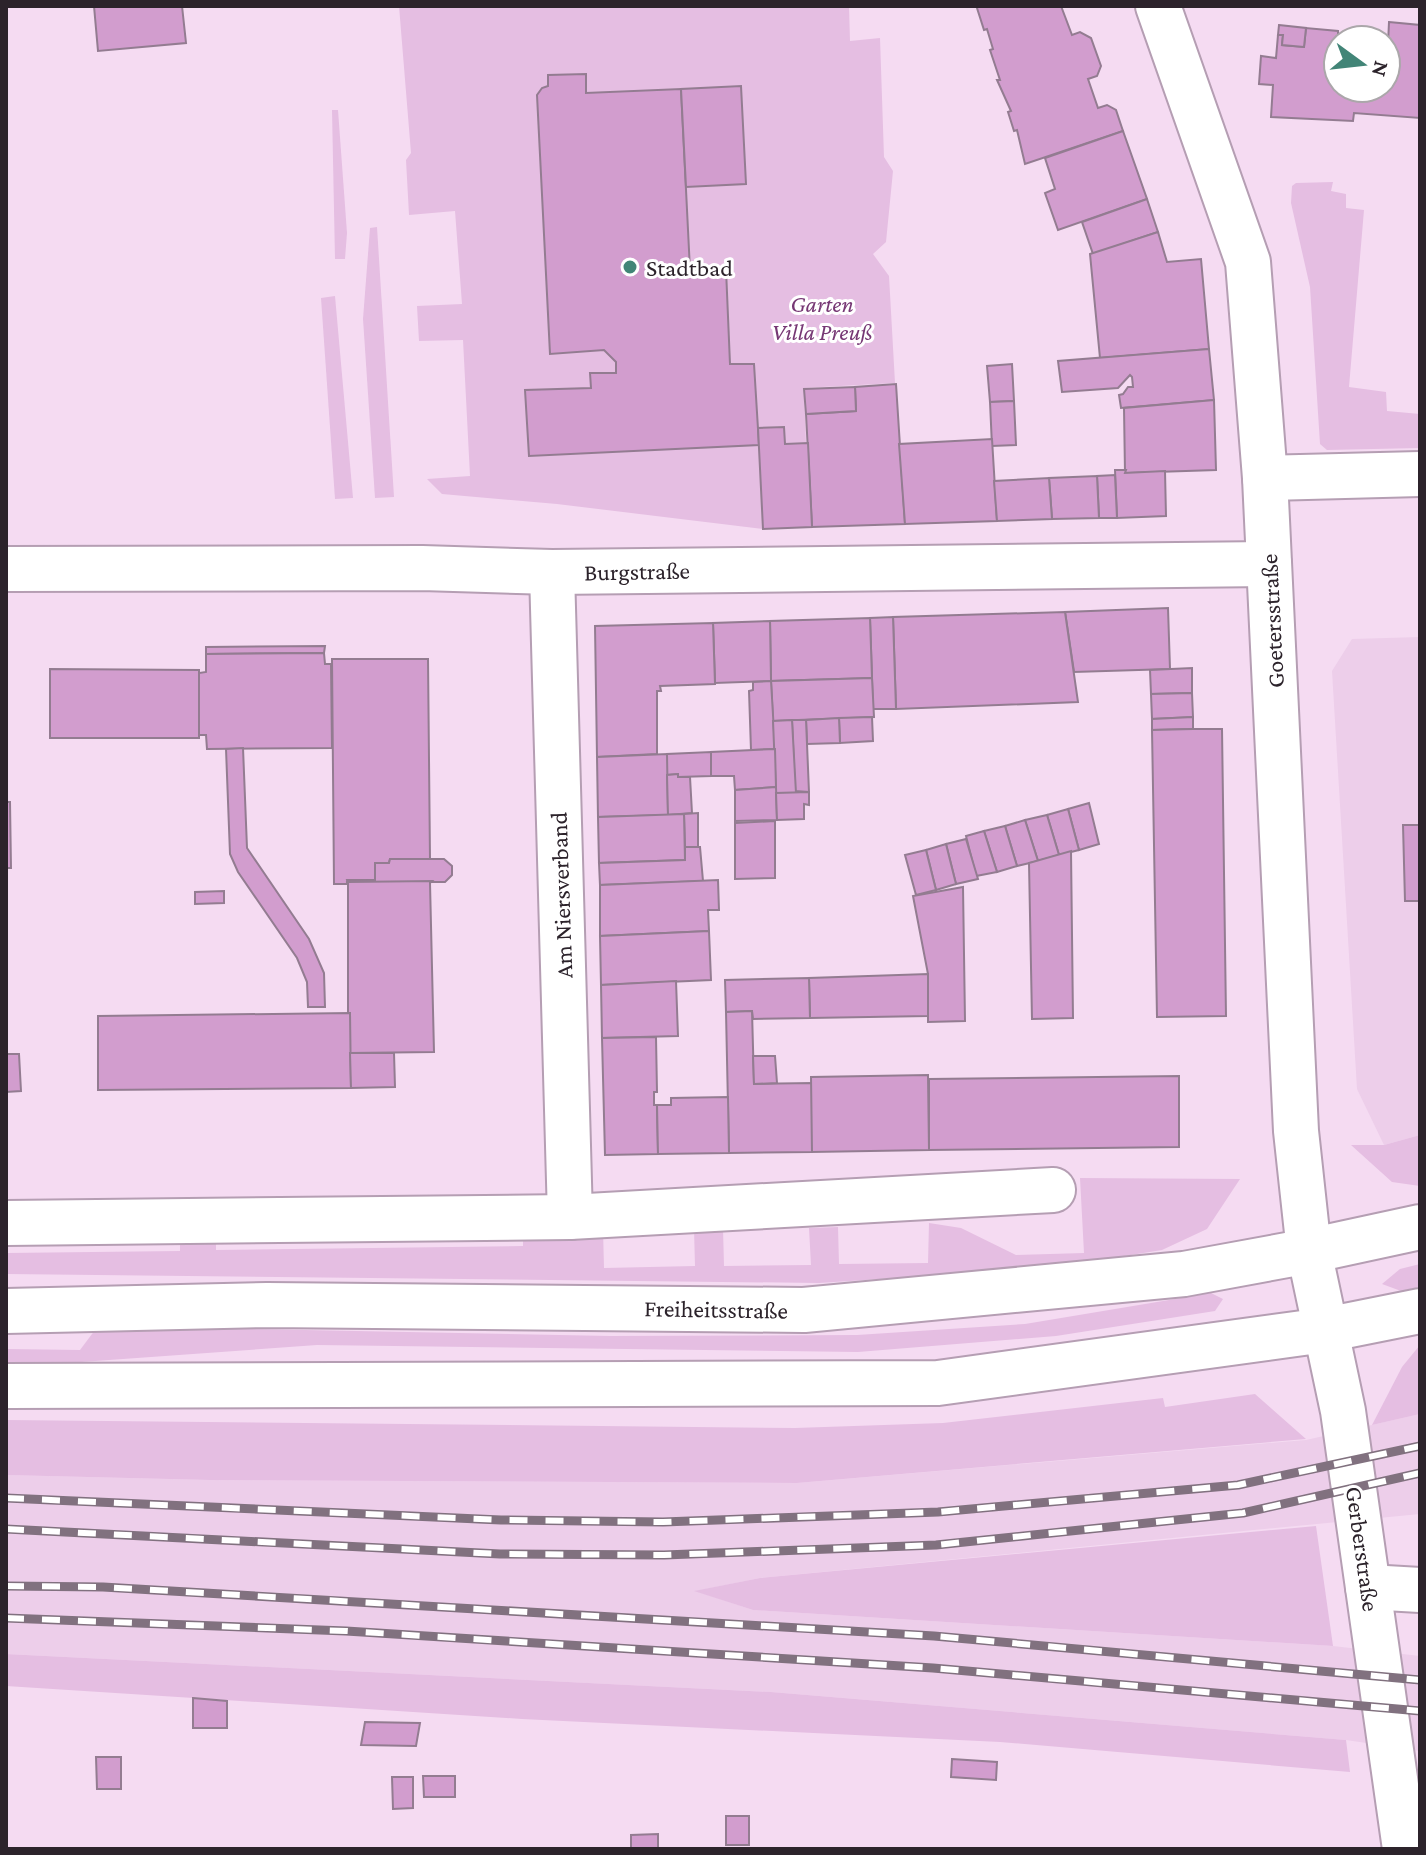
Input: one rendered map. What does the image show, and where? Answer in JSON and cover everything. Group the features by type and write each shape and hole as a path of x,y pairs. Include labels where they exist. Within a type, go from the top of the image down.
{"street":[{"name":"Goetersstraße","path":"1158,6 1248,262 1265,478 1296,1131 1309,1251"},
{"path":"1265,478 1420,474"},
{"name":"Burgstraße","path":"6,569 422,568 552,572 1269,564"},
{"name":"Am Niersverband","path":"552,572 570,1217"},
{"path":"6,1223 570,1217 1053,1190"},
{"name":"Freiheitsstraße","path":"6,1311 267,1305 804,1310 1184,1274 1420,1227"},
{"name":"Gerberstraße","path":"1309,1251 1343,1411 1405,1849"},
{"path":"6,1386 938,1383 1325,1330 1420,1311"},
{"path":"1368,1587 1420,1590"}],"shaded area":[{"path":"1420,637 1420,1135 1384,1145 1357,1089 1332,671 1352,639"},
{"path":"1420,1414 1420,1514 760,1578 696,1591 753,1610 1333,1646 1420,1656 1420,1751 1346,1740 771,1692 6,1654 6,1475 210,1480 797,1483 1306,1440"}],"green space":[{"name":"Garten Villa Preuß","path":"399,6 849,6 850,41 880,38 884,157 893,171 886,242 873,254 889,276 895,383 804,388 806,443 785,443 784,426 758,428 763,529 557,504 442,494 427,479 470,476 463,340 419,341 417,306 462,304 455,211 409,215 406,160 411,153"},
{"path":"332,110 338,110 347,233 345,259 335,259"},
{"path":"1333,182 1331,191 1346,194 1346,208 1364,210 1349,387 1386,392 1387,411 1420,414 1420,448 1327,450 1320,444 1310,287 1291,203 1292,186 1296,183"},
{"path":"377,227 394,497 375,498 363,319 370,228"},
{"path":"335,296 353,498 335,499 321,298"},
{"path":"1420,1135 1420,1186 1392,1182 1351,1145 1384,1145"},
{"path":"1080,1178 1240,1179 1207,1229 1162,1250 1050,1268 819,1283 6,1274 6,1253 180,1251 180,1235 216,1235 216,1250 523,1246 523,1231 603,1229 604,1268 695,1266 694,1229 723,1228 724,1266 811,1265 809,1228 838,1227 839,1264 928,1263 929,1223 961,1228 1016,1255 1084,1253"},
{"path":"1420,1264 1420,1287 1401,1291 1382,1284 1400,1269"},
{"path":"1211,1293 1223,1299 1215,1311 1056,1336 858,1352 317,1345 67,1363 6,1362 6,1349 80,1350 98,1326 610,1336 857,1335 1025,1324"},
{"path":"1420,1345 1420,1414 1372,1425 1402,1367"},
{"path":"1255,1394 1306,1439 797,1483 210,1480 6,1475 6,1420 795,1428 943,1423 1163,1398 1165,1407"},
{"path":"1316,1526 1333,1646 753,1610 694,1591 760,1578"},
{"path":"6,1654 771,1692 1346,1740 1350,1772 1000,1742 522,1719 6,1686"}],"building":[{"path":"94,6 182,6 186,43 98,51"},
{"path":"979,6 1061,6 1072,35 1080,32 1091,38 1101,66 1097,76 1088,79 1098,108 1107,105 1116,110 1123,131 1025,164 1017,130 1014,131 1008,112 1011,111 997,80 1000,80 990,50 993,49 987,29 984,30"},
{"path":"1389,22 1420,25 1420,118 1354,113 1353,121 1271,117 1273,85 1259,84 1261,56 1276,58 1278,35 1283,35 1282,45 1304,47 1306,28 1322,30 1322,104 1402,104 1402,24"},
{"path":"1279,25 1306,28 1304,47 1282,45 1283,35 1278,35"},
{"path":"586,74 586,93 681,89 690,270 726,269 730,364 754,364 759,445 529,456 525,390 591,388 590,373 616,373 616,362 604,350 550,354 537,95 548,86 548,75"},
{"path":"741,86 746,184 686,187 681,89"},
{"path":"1123,131 1147,199 1058,230 1045,193 1055,189 1045,158"},
{"path":"1147,199 1158,232 1093,254 1082,222"},
{"path":"1158,232 1167,262 1201,259 1209,349 1100,358 1090,254"},
{"path":"1209,349 1214,400 1121,408 1119,395 1128,387 1133,387 1130,375 1118,388 1062,392 1058,361"},
{"path":"1012,364 1014,401 990,402 987,366"},
{"path":"896,384 905,524 812,527 806,414 856,411 855,387"},
{"path":"855,387 856,411 806,414 804,389"},
{"path":"1214,400 1216,470 1125,473 1124,408"},
{"path":"1014,401 1016,445 992,446 990,402"},
{"path":"784,427 785,444 808,443 812,527 763,529 758,428"},
{"path":"992,439 997,521 905,524 899,444"},
{"path":"1115,470 1126,470 1125,473 1165,471 1166,516 1117,518"},
{"path":"1115,475 1117,518 1099,518 1097,476"},
{"path":"1097,476 1099,518 1052,519 1049,478"},
{"path":"1049,478 1052,519 997,521 994,481"},
{"path":"1168,608 1170,669 1074,672 1065,612"},
{"path":"1065,612 1078,702 896,709 893,617"},
{"path":"893,617 896,709 873,709 870,618"},
{"path":"870,618 872,678 771,681 770,621"},
{"path":"770,621 771,681 715,683 713,623"},
{"path":"713,623 715,684 660,686 661,691 657,691 657,754 597,757 595,626"},
{"path":"325,646 324,653 206,654 206,647"},
{"path":"324,653 325,664 331,664 332,748 207,749 206,735 199,735 199,673 206,672 206,654"},
{"path":"332,659 428,659 430,859 390,859 389,863 375,863 375,880 347,880 348,884 334,884"},
{"path":"1192,668 1192,693 1151,694 1150,670"},
{"path":"50,669 199,670 199,738 50,738"},
{"path":"872,678 874,717 773,721 771,681"},
{"path":"771,681 775,749 751,750 749,691 753,690 753,682"},
{"path":"1192,693 1193,717 1152,719 1151,694"},
{"path":"872,717 873,741 840,743 839,718"},
{"path":"1193,717 1193,729 1152,730 1152,719"},
{"path":"839,718 840,743 807,744 806,720"},
{"path":"792,720 806,720 809,792 795,791"},
{"path":"792,720 796,793 776,793 773,721"},
{"path":"1222,729 1226,1016 1157,1017 1152,730"},
{"path":"243,748 247,848 309,939 324,973 325,1007 308,1007 307,982 297,958 238,872 230,854 226,749"},
{"path":"775,749 776,787 735,790 734,776 711,776 711,752"},
{"path":"711,752 711,776 667,775 667,754"},
{"path":"667,754 668,815 598,817 597,757"},
{"path":"678,774 678,777 690,777 692,813 668,815 667,775"},
{"path":"776,787 777,820 735,821 735,790"},
{"path":"809,792 809,805 804,804 804,819 777,820 776,793"},
{"path":"6,802 10,802 11,868 6,868"},
{"path":"1089,803 1099,844 1079,850 1068,809"},
{"path":"1068,809 1079,850 1059,855 1047,815"},
{"path":"698,813 698,847 685,847 684,814"},
{"path":"684,814 685,860 599,863 598,817"},
{"path":"1047,815 1059,855 1038,861 1025,820"},
{"path":"1025,820 1038,861 1017,866 1005,826"},
{"path":"775,821 775,878 735,879 735,823"},
{"path":"1403,825 1420,825 1420,901 1405,901"},
{"path":"1005,826 1017,866 997,872 984,831"},
{"path":"984,831 997,872 976,876 966,836"},
{"path":"966,839 978,879 956,884 946,844"},
{"path":"946,844 956,884 936,890 926,850"},
{"path":"685,847 700,847 703,881 600,885 599,863 685,860"},
{"path":"926,850 936,890 916,895 905,855"},
{"path":"1071,851 1073,1018 1032,1019 1029,863"},
{"path":"390,859 444,859 452,866 452,875 445,882 346,882 375,880 375,863 389,863"},
{"path":"718,880 719,910 708,910 709,931 600,936 600,885"},
{"path":"432,881 434,1052 350,1053 348,882"},
{"path":"963,887 965,1021 928,1022 928,974 913,896"},
{"path":"224,891 224,903 195,904 195,892"},
{"path":"709,931 711,980 601,985 600,936"},
{"path":"928,974 928,1016 810,1018 809,978"},
{"path":"809,978 810,1018 753,1019 752,1011 726,1012 725,980"},
{"path":"676,981 678,1036 602,1038 601,985"},
{"path":"752,1011 754,1084 812,1083 812,1152 729,1153 726,1012"},
{"path":"350,1013 351,1088 98,1090 98,1016"},
{"path":"656,1037 657,1092 654,1092 654,1105 657,1105 658,1154 605,1155 602,1038"},
{"path":"350,1053 394,1053 395,1087 351,1088"},
{"path":"6,1054 19,1054 21,1091 6,1092"},
{"path":"753,1056 775,1056 777,1083 754,1084"},
{"path":"928,1075 929,1150 812,1152 811,1077"},
{"path":"1179,1076 1179,1147 929,1150 929,1079"},
{"path":"728,1097 729,1153 658,1154 657,1105 671,1105 671,1098"},
{"path":"193,1698 227,1701 227,1728 193,1728"},
{"path":"365,1722 420,1723 416,1746 361,1745"},
{"path":"96,1757 121,1757 121,1789 97,1789"},
{"path":"952,1759 997,1762 996,1780 951,1777"},
{"path":"423,1776 455,1776 455,1797 424,1797"},
{"path":"392,1777 413,1777 413,1808 393,1809"},
{"path":"726,1816 749,1816 749,1845 726,1845"},
{"path":"658,1834 658,1849 631,1849 631,1835"}],"railway":[{"path":"6,1498 501,1520 663,1522 938,1512 1238,1485 1420,1446"},
{"path":"6,1529 500,1554 664,1555 936,1545 1243,1513 1420,1473"},
{"path":"6,1586 103,1587 934,1636 1420,1680"},
{"path":"6,1618 346,1631 933,1668 1420,1711"}],"place":[{"name":"Stadtbad","path":"630,267"}]}
